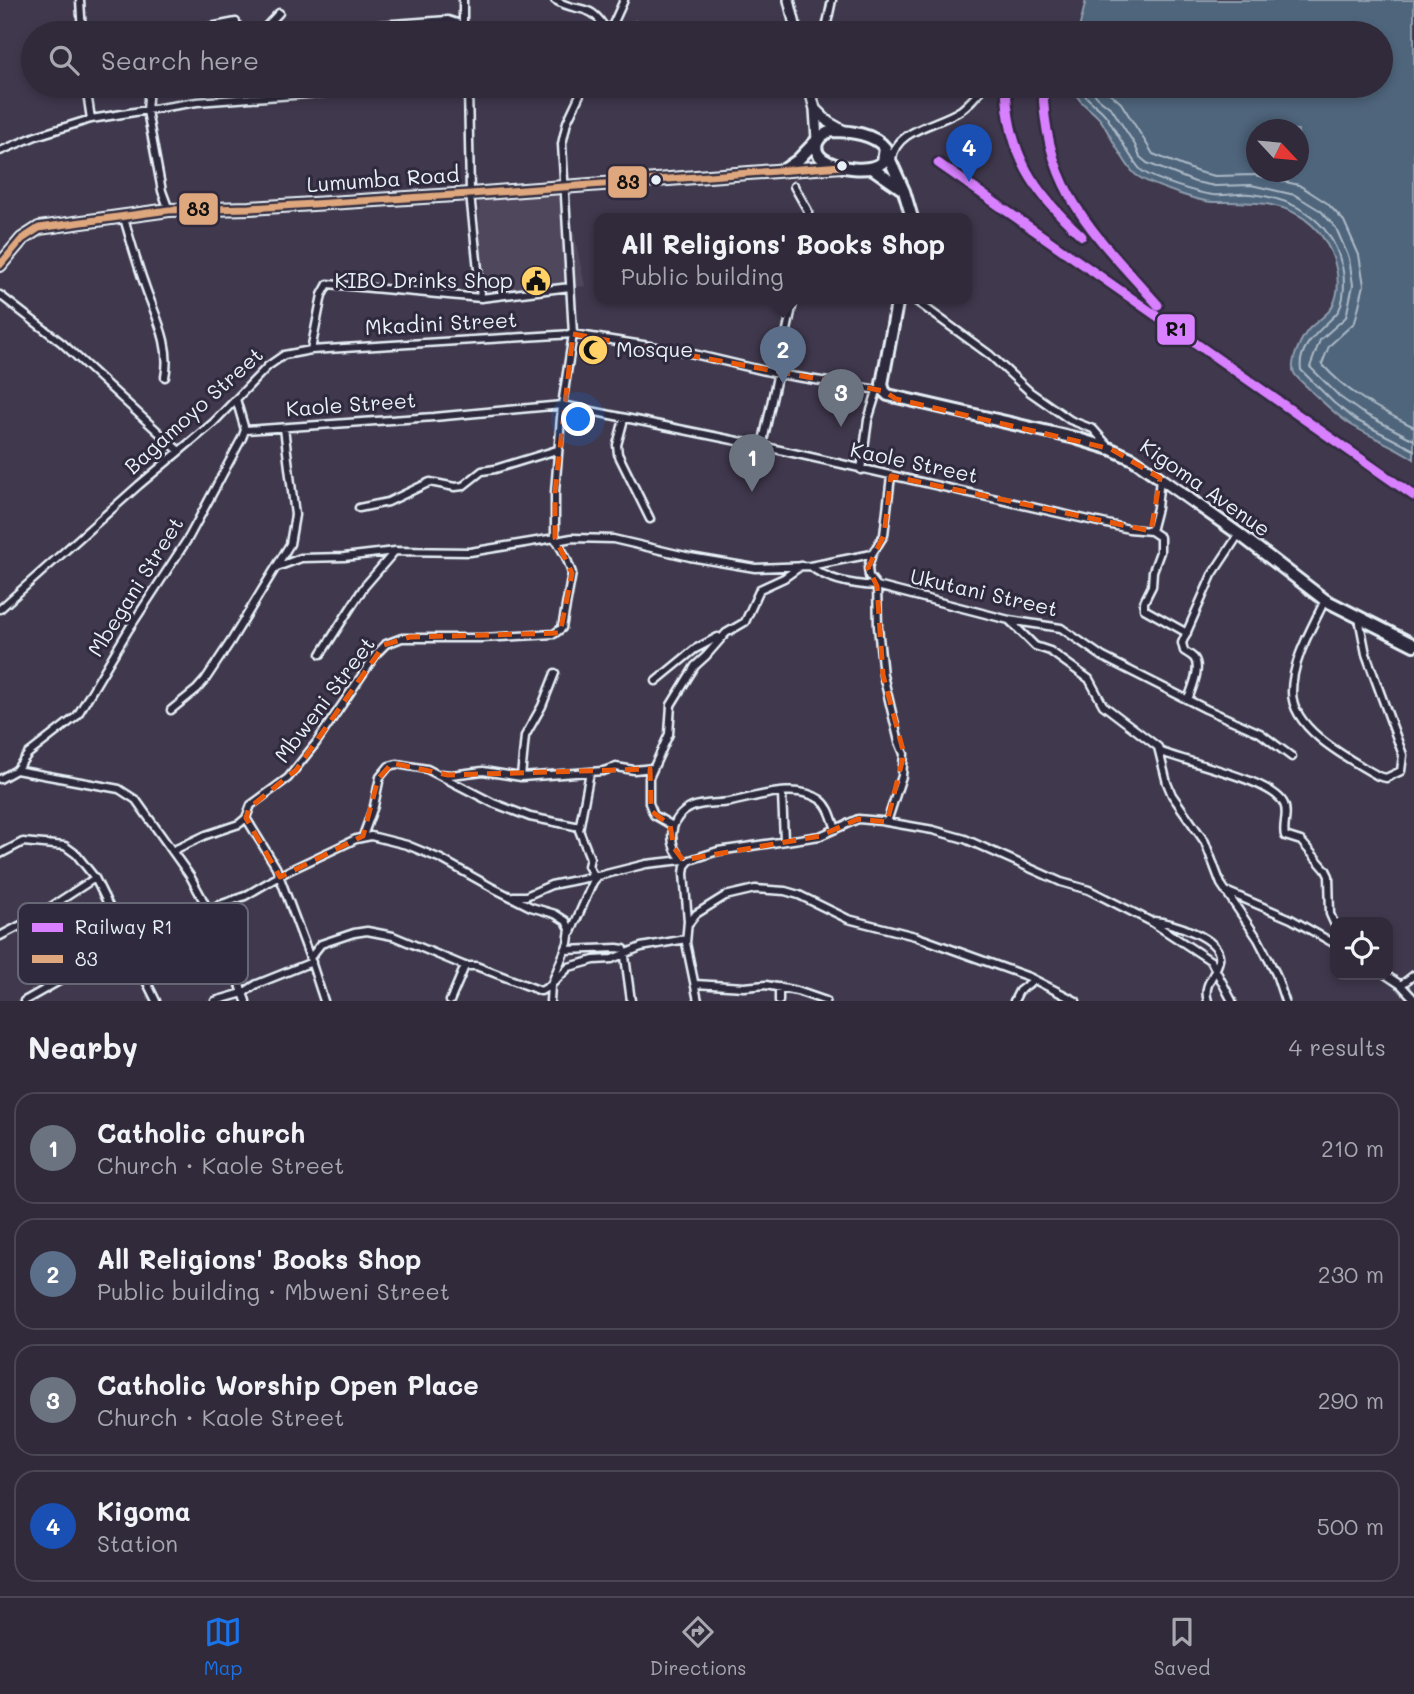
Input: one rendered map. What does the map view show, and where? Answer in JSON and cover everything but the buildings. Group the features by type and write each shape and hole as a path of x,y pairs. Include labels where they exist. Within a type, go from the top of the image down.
{"main road":[{"path":"785,169 828,132 846,132 876,140 885,148 911,213"},
{"path":"817,140 820,156 842,166"},
{"path":"872,168 883,162 885,148"},
{"name":"Lumumba Road","path":"0,265 22,239 39,228 123,215 169,210 250,208 470,194 785,169 842,166 872,168"},
{"path":"872,168 890,178 904,191"},
{"path":"881,391 897,304"},
{"name":"Kigoma Avenue","path":"881,391 896,399 993,419 1111,449 1141,463 1325,600 1414,645"}],"street":[{"path":"80,0 81,21"},
{"path":"462,21 463,0"},
{"path":"555,0 590,10 602,21"},
{"path":"614,21 624,0"},
{"path":"789,0 794,21"},
{"path":"828,21 832,0"},
{"path":"271,21 279,13"},
{"path":"88,98 91,120"},
{"path":"148,98 146,111 162,191 169,210"},
{"path":"0,151 36,136 91,120 197,102 251,98"},
{"path":"468,98 470,194 481,298"},
{"name":"Mbweni Street","path":"172,851 205,835 239,824 246,818 251,805 279,786 296,770 386,644 410,637 482,638 554,634 562,628 572,573 556,540 557,450 573,334 563,133 579,98"},
{"path":"812,98 817,140"},
{"path":"891,162 893,149 901,139 962,109 973,98"},
{"path":"815,109 828,122 846,132"},
{"path":"794,186 808,213"},
{"path":"123,215 166,345 168,363 165,377"},
{"path":"311,349 322,295 328,284 481,298 570,288"},
{"path":"0,295 62,343 179,451"},
{"path":"762,446 793,304"},
{"path":"920,304 989,355 1030,393 1070,421 1093,429 1111,449"},
{"path":"573,334 681,351 778,374 881,391 868,420 861,470"},
{"name":"Mkadini Street","path":"311,349 573,334"},
{"name":"Bagamoyo Street","path":"0,609 213,422 277,358 311,349"},
{"path":"236,399 245,430"},
{"name":"Kaole Street","path":"245,430 562,405 762,446 1129,529 1151,531"},
{"path":"624,419 617,445 618,454 650,519"},
{"path":"172,710 205,680 290,544 295,528 284,428"},
{"name":"Mbegani Street","path":"0,779 16,770 28,754 77,716 129,628 189,537 245,430"},
{"path":"359,508 387,502 430,482 463,486 482,471 557,450"},
{"path":"275,568 301,558 395,551 470,552 572,538 613,539 690,557 755,568 810,566 872,554 884,535 891,476"},
{"path":"1160,478 1151,531 1160,537 1160,552 1144,609 1187,633"},
{"path":"1188,700 1196,668 1195,659 1182,648 1212,575 1239,534"},
{"path":"321,654 364,587 395,551"},
{"name":"Ukutani Street","path":"872,554 869,576 877,586 1009,620 1061,628 1102,657 1188,700 1250,727 1292,757"},
{"path":"656,681 695,649 745,622 761,589 801,566"},
{"path":"810,566 822,574 841,580 877,586 883,675 904,754 902,776 887,822"},
{"path":"1325,600 1300,653 1293,676 1292,694 1296,711 1323,741 1378,776 1386,778 1401,771 1403,755 1391,729 1366,654 1359,618"},
{"path":"1009,620 1035,646 1049,651 1089,679 1103,705 1154,743 1172,794 1205,842 1218,878 1258,939 1285,1001"},
{"path":"673,826 656,818 651,811 649,788 653,768 669,734 671,705 695,666 726,633"},
{"path":"521,777 526,736 555,673"},
{"path":"1159,751 1255,783 1281,799 1286,812 1284,836 1301,841 1323,864 1329,876 1329,906 1332,917"},
{"path":"363,836 374,806 378,780 389,766 397,764 437,774 483,771 521,777 603,771 616,767 634,770 653,768"},
{"path":"16,770 94,783 128,792 190,876 205,903"},
{"path":"590,772 580,827 590,860 588,866 596,876"},
{"path":"437,774 456,786 518,813 538,820 580,827"},
{"path":"687,860 674,848 671,831 677,819 693,806 797,792 822,801 829,809 836,829"},
{"path":"782,793 783,840"},
{"path":"246,818 276,867 324,1001"},
{"path":"512,897 526,896 551,885 646,864 687,860 713,852 820,836 858,819 887,822 965,839 1061,882 1099,894 1150,920 1200,953 1216,969 1232,1001"},
{"path":"225,903 245,896 288,871 363,836 371,836 407,845 441,859 531,907 561,918 569,925 569,937"},
{"path":"0,854 23,842 65,846 76,853 94,878 106,903"},
{"path":"687,860 684,874 688,925 686,939 699,1000"},
{"path":"550,1001 551,985 596,876"},
{"path":"56,903 94,878"},
{"path":"688,925 696,914 725,896 755,889 785,891 855,922 915,936 1034,980 1076,1001"},
{"path":"1226,891 1291,919 1330,941"},
{"path":"1150,920 1177,926 1209,941 1219,953 1216,969 1206,987 1208,1001"},
{"path":"0,936 18,927"},
{"path":"215,1001 243,993 311,960 321,944 367,931 393,936 465,966 476,966 536,990 545,990 569,967 594,960 612,959 641,947 686,939"},
{"path":"565,950 624,950 631,1001"},
{"path":"450,1001 465,966"},
{"path":"1401,985 1414,975"},
{"path":"1014,1001 1019,991 1034,980"},
{"path":"1393,980 1414,999"},
{"path":"24,1001 54,984"},
{"path":"147,984 156,1001"},
{"path":"240,984 246,1001"},
{"path":"695,984 779,987 826,1001"},
{"path":"779,987 779,1001"}],"highlighted area":[{"path":"573,334 884,391 896,399 1111,449 1160,478 1151,531 891,476 884,535 868,568 877,586 883,675 904,754 887,822 858,819 820,836 683,860 674,848 670,825 651,811 650,769 448,775 392,763 378,779 363,836 280,877 246,818 249,808 296,770 384,645 410,637 560,633 572,573 555,538 555,492"}],"shaded area":[{"path":"564,183 585,286 481,300 479,195"}],"water":[{"path":"1086,0 1414,0 1414,459 1347,422 1294,373 1295,356 1303,338 1330,310 1338,286 1331,252 1312,225 1291,211 1279,207 1199,199 1142,179 1128,165 1098,117 1078,98 1393,98 1393,21 1081,21"}],"rail line":[{"name":"R1","path":"1007,98 1012,132 1026,170 1050,204 1082,236"},
{"name":"R1","path":"1044,98 1052,154 1076,207 1113,255 1158,305"},
{"name":"R1","path":"938,163 1414,496"}],"transit line":[{"name":"83","path":"0,265 22,239 39,228 169,210 250,208 470,194 842,166"}],"place":[{"name":"Kigoma","path":"969,182"},
{"name":"KIBO Drinks Shop","path":"536,281"},
{"name":"Mosque","path":"593,350"},
{"name":"All Religions' Books Shop","path":"783,384"},
{"name":"Catholic Worship Open Place","path":"841,427"},
{"name":"Catholic church","path":"752,492"}]}
